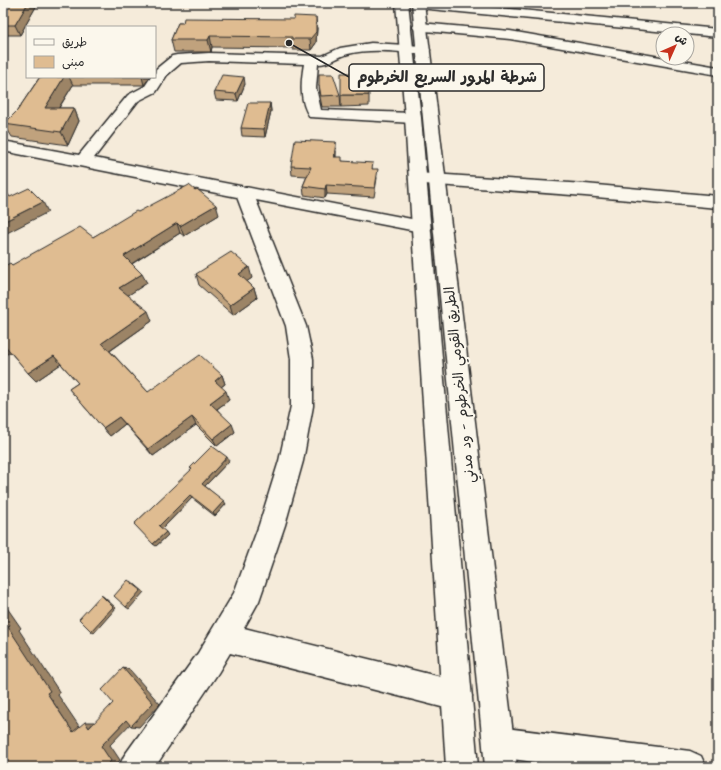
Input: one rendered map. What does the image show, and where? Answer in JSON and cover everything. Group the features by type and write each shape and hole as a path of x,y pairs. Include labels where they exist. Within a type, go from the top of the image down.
{"main road":[{"name":"الطريق القومي الخرطوم - ود مدني","path":"413,3 420,27 414,49 427,180 500,754"},
{"name":"الطريق القومي الخرطوم - ود مدني","path":"413,3 413,118 427,180 421,226 462,767"},
{"path":"413,3 718,33"},
{"path":"420,27 510,35 718,71"},
{"path":"82,161 133,98 151,89 161,72 177,59 210,57 325,60 330,55 353,49 414,49"},
{"path":"312,60 309,84 311,102 315,114 413,118"},
{"path":"3,146 421,226"},
{"path":"427,180 585,190 718,202"},
{"path":"135,767 147,752 224,637 245,601 272,525 291,461 302,406 302,359 296,326 244,192"},
{"path":"224,637 457,696"},
{"path":"500,754 690,767"}],"building":[{"path":"3,3 28,3 15,25 3,25"},
{"path":"294,16 316,17 316,32 310,39 292,39 292,37 210,36 208,40 171,40 178,23 183,23 184,18 294,19"},
{"path":"341,73 368,73 369,95 341,95"},
{"path":"319,74 333,74 340,95 321,96"},
{"path":"222,75 244,77 236,94 214,92"},
{"path":"39,78 63,78 45,108 74,108 61,132 4,124 17,111"},
{"path":"248,103 270,103 264,129 241,128"},
{"path":"295,140 336,142 334,157 342,157 342,161 373,163 372,169 378,169 375,188 326,185 325,189 303,186 311,167 291,166"},
{"path":"189,185 195,190 197,189 216,205 180,226 177,223 124,256 142,274 119,288 148,311 102,343 148,392 200,355 222,375 215,381 226,391 210,403 232,424 213,439 192,417 148,449 119,417 103,428 69,389 78,383 54,356 28,373 3,343 3,267 10,263 12,265 80,227 93,237 136,211 138,212"},
{"path":"29,188 43,202 3,222 3,195 7,193 10,197"},
{"path":"231,252 249,267 239,274 254,288 230,305 196,274"},
{"path":"212,446 227,457 202,484 224,501 213,513 190,495 159,526 166,532 153,544 134,524 192,469 190,468"},
{"path":"128,580 141,590 126,607 114,596"},
{"path":"101,595 113,607 91,631 79,619"},
{"path":"3,614 10,625 8,627 50,691 47,693 73,732 85,722 89,728 113,703 102,690 123,668 153,703 131,726 126,720 101,746 111,761 105,767 3,767"}],"place":[{"name":"شرطة المرور السريع الخرطوم","path":"289,43"}]}
